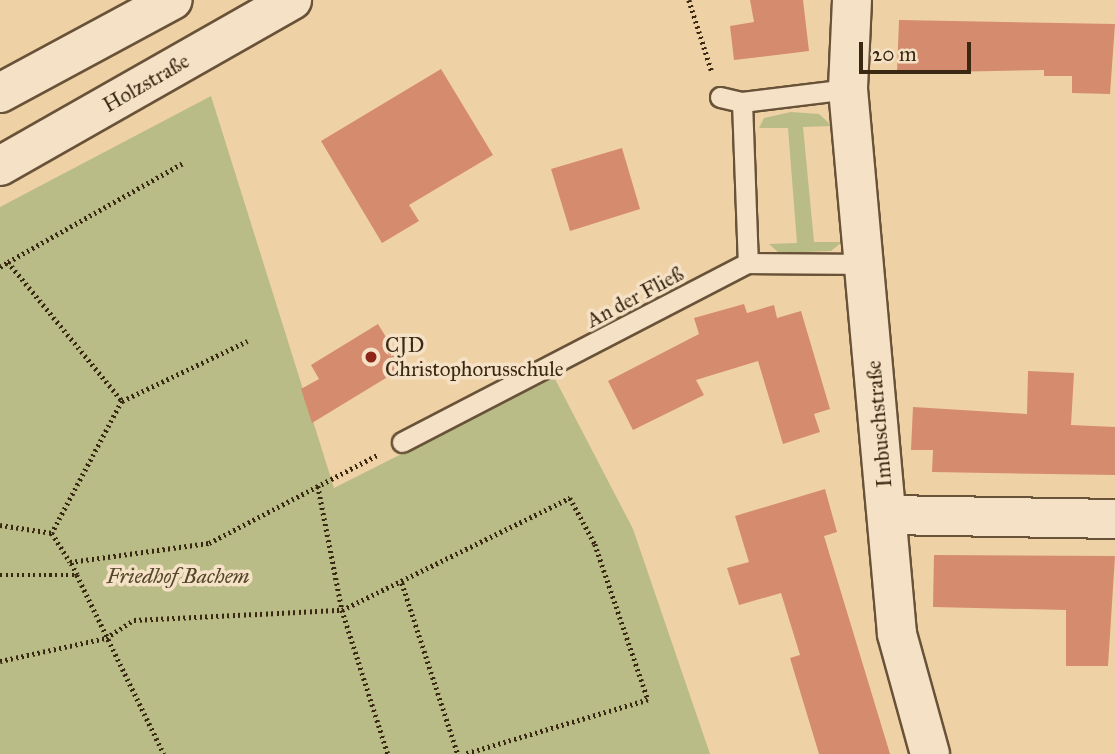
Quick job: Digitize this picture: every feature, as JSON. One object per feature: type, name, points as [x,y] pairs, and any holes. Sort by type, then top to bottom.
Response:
[{"type":"street","points":[[0,93],[173,0]]},
{"type":"street","name":"Holzstraße","points":[[0,166],[292,0]]},
{"type":"street","name":"Imbuschstraße","points":[[852,0],[848,89],[897,634],[930,754]]},
{"type":"street","points":[[887,515],[1115,519]]},
{"type":"lane","points":[[720,97],[743,102],[848,89]]},
{"type":"lane","points":[[743,102],[748,263]]},
{"type":"lane","name":"An der Fließ","points":[[402,442],[748,263],[864,264]]},
{"type":"path","points":[[689,0],[720,97]]},
{"type":"path","points":[[0,267],[183,163]]},
{"type":"path","points":[[8,262],[121,401]]},
{"type":"path","points":[[52,533],[121,401],[247,341]]},
{"type":"path","points":[[70,562],[209,543],[402,442]]},
{"type":"path","points":[[318,486],[342,610],[388,754]]},
{"type":"path","points":[[0,660],[106,638],[134,620],[342,610],[570,499],[595,544],[648,700],[467,754]]},
{"type":"path","points":[[0,525],[52,533],[77,575],[164,754]]},
{"type":"path","points":[[0,575],[77,575]]},
{"type":"path","points":[[402,583],[458,754]]},
{"type":"green space","name":"Friedhof Bachem","points":[[211,96],[334,488],[554,377],[633,529],[710,754],[0,754],[0,207]]},
{"type":"green space","points":[[791,112],[819,114],[832,126],[803,127],[814,242],[842,242],[831,251],[779,253],[769,244],[797,243],[788,128],[759,128],[764,118]]},
{"type":"building","points":[[750,0],[803,0],[809,51],[734,60],[730,26],[754,22]]},
{"type":"building","points":[[899,20],[1115,24],[1110,94],[1072,93],[1072,76],[1044,76],[1044,70],[897,73]]},
{"type":"building","points":[[441,69],[493,155],[409,205],[419,221],[382,243],[321,141]]},
{"type":"building","points":[[622,148],[640,209],[570,231],[551,169]]},
{"type":"building","points":[[744,304],[747,313],[774,305],[777,318],[801,311],[830,409],[814,414],[820,432],[783,444],[758,361],[696,380],[704,395],[633,430],[608,381],[699,334],[694,318]]},
{"type":"building","points":[[378,324],[404,367],[312,423],[301,389],[319,379],[311,365]]},
{"type":"building","points":[[1028,371],[1074,373],[1071,425],[1115,427],[1115,475],[932,472],[933,450],[911,450],[913,407],[1027,414]]},
{"type":"building","points":[[825,489],[837,532],[824,536],[890,754],[819,754],[790,658],[800,655],[781,593],[739,605],[727,568],[749,562],[735,516]]},
{"type":"building","points":[[934,555],[1115,556],[1108,666],[1066,666],[1066,610],[933,607]]},
{"type":"place","name":"CJD Christophorusschule","points":[[371,357]]}]
